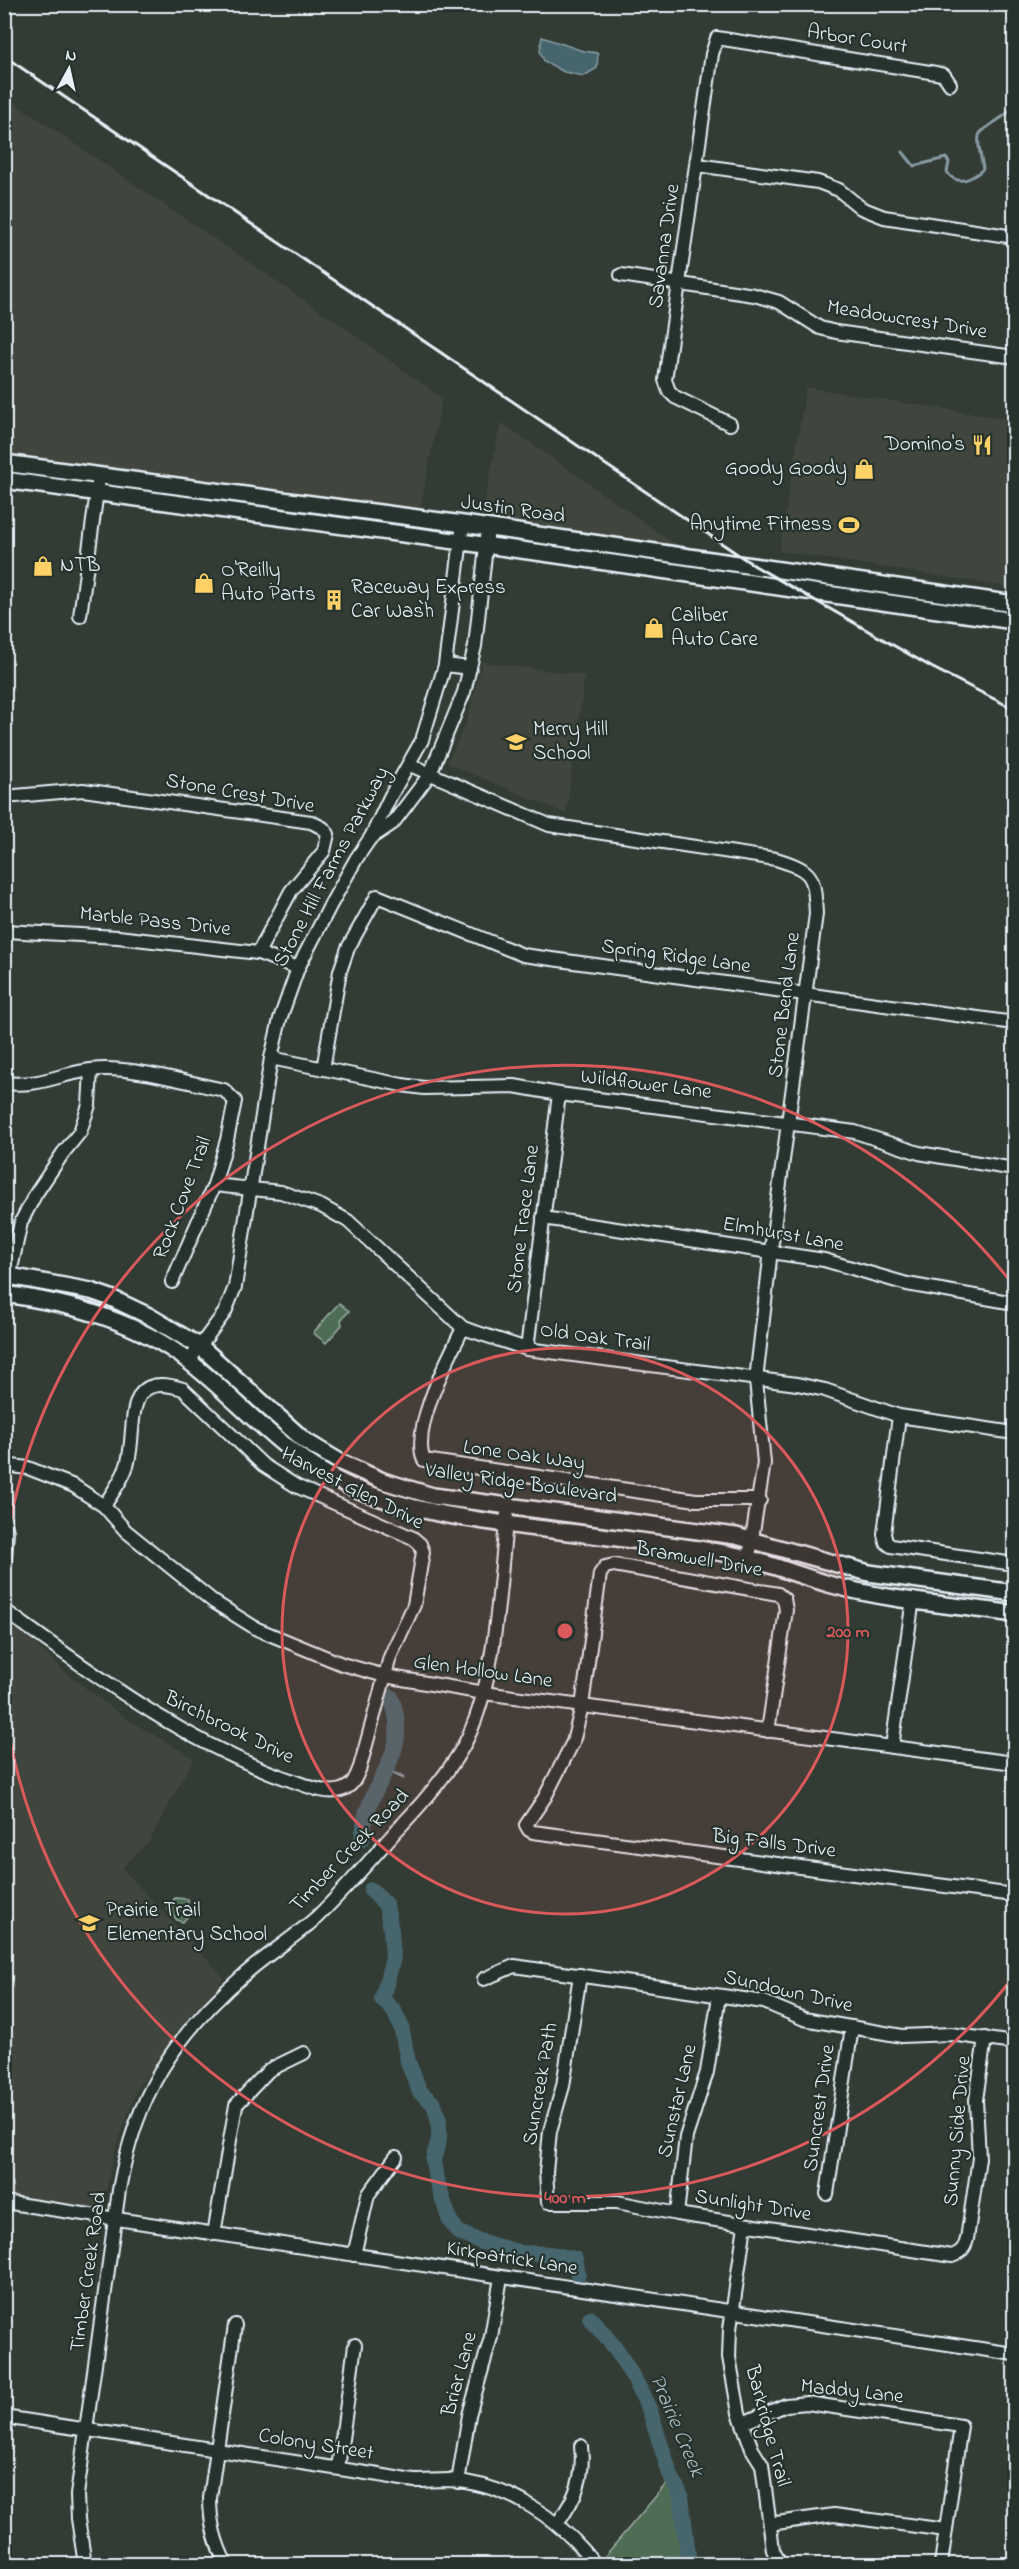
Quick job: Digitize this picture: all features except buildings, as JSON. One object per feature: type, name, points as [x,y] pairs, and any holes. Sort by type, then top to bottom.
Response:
[{"type":"main road","name":"Justin Road","points":[[4,463],[99,476],[486,545],[1014,621]]},
{"type":"main road","name":"Justin Road","points":[[4,480],[97,492],[464,524],[1014,604]]},
{"type":"main road","name":"Valley Ridge Boulevard","points":[[7,1276],[52,1283],[111,1298],[149,1316],[201,1347],[305,1441],[340,1462],[384,1481],[433,1496],[686,1527],[752,1540],[869,1573],[1014,1593]]},
{"type":"main road","name":"Valley Ridge Boulevard","points":[[5,1297],[59,1303],[104,1317],[143,1334],[189,1361],[289,1450],[348,1485],[390,1502],[450,1517],[748,1557],[831,1584],[868,1593],[1014,1614]]},
{"type":"street","name":"Arbor Court","points":[[717,38],[936,72],[944,75],[950,84]]},
{"type":"street","name":"Savanna Drive","points":[[717,38],[712,54],[665,380],[669,391],[675,397],[730,424]]},
{"type":"street","points":[[697,165],[818,182],[838,190],[861,207],[884,217],[1014,237]]},
{"type":"street","name":"Meadowcrest Drive","points":[[621,275],[754,295],[779,302],[820,328],[836,332],[1014,357]]},
{"type":"street","points":[[80,616],[99,476]]},
{"type":"street","name":"Stone Hill Farms Parkway","points":[[189,1361],[225,1312],[235,1287],[271,1058],[280,1019],[298,968],[330,904],[371,837],[422,740],[445,665],[464,524]]},
{"type":"street","points":[[371,837],[393,823],[430,774],[464,692],[475,646],[488,528]]},
{"type":"street","points":[[445,665],[470,668]]},
{"type":"street","name":"Stone Bend Lane","points":[[410,765],[549,825],[776,859],[800,866],[808,873],[813,884],[816,914],[756,1380],[764,1449],[760,1500],[748,1557]]},
{"type":"street","name":"Stone Crest Drive","points":[[4,797],[83,790],[311,822],[323,828],[328,834],[324,851],[291,891],[258,953]]},
{"type":"street","name":"Spring Ridge Lane","points":[[323,1069],[340,971],[348,948],[377,896],[523,955],[1014,1023]]},
{"type":"street","name":"Marble Pass Drive","points":[[4,931],[118,937],[258,953],[298,968]]},
{"type":"street","name":"Wildflower Lane","points":[[271,1058],[424,1088],[514,1086],[559,1094],[789,1122],[855,1132],[919,1153],[1014,1169]]},
{"type":"street","points":[[4,1083],[35,1084],[91,1070],[89,1105],[80,1132],[35,1195],[21,1222],[7,1276],[5,1297]]},
{"type":"street","name":"Rock Cove Trail","points":[[91,1070],[116,1070],[145,1074],[224,1090],[235,1101],[214,1185],[172,1282]]},
{"type":"street","name":"Stone Trace Lane","points":[[527,1349],[559,1094]]},
{"type":"street","name":"Old Oak Trail","points":[[214,1185],[281,1192],[348,1221],[464,1328],[527,1349],[797,1384],[825,1390],[899,1416],[1014,1432]]},
{"type":"street","name":"Elmhurst Lane","points":[[543,1218],[824,1260],[907,1284],[1014,1303]]},
{"type":"street","name":"Lone Oak Way","points":[[464,1328],[432,1394],[421,1444],[424,1461],[696,1500],[760,1500]]},
{"type":"street","name":"Harvest Glen Drive","points":[[104,1506],[128,1462],[132,1414],[140,1393],[155,1383],[169,1384],[183,1389],[263,1465],[296,1486],[413,1538],[420,1544],[423,1557],[414,1605],[390,1657],[385,1676]]},
{"type":"street","points":[[899,1416],[884,1534],[886,1542],[891,1545],[1014,1564]]},
{"type":"street","name":"Glen Hollow Lane","points":[[4,1465],[28,1468],[74,1486],[104,1506],[126,1531],[214,1602],[257,1629],[342,1664],[385,1676],[484,1693],[1014,1763]]},
{"type":"street","name":"Timber Creek Road","points":[[85,2565],[77,2495],[124,2161],[136,2121],[154,2079],[176,2045],[208,2008],[246,1973],[318,1915],[425,1801],[468,1738],[484,1693],[508,1506]]},
{"type":"street","points":[[4,1518],[7,1532],[4,1570]]},
{"type":"street","name":"Bramwell Drive","points":[[582,1706],[600,1574],[605,1567],[614,1565],[778,1594],[784,1599],[786,1610],[768,1731]]},
{"type":"street","points":[[892,1747],[913,1599]]},
{"type":"street","name":"Birchbrook Drive","points":[[4,1610],[129,1700],[192,1736],[266,1772],[314,1789],[341,1791],[354,1782],[385,1676]]},
{"type":"street","name":"Big Falls Drive","points":[[582,1706],[573,1743],[545,1797],[527,1821],[529,1830],[1014,1895]]},
{"type":"street","name":"Sundown Drive","points":[[484,1979],[514,1966],[764,2002],[804,2019],[902,2036],[951,2034],[1014,2043]]},
{"type":"street","name":"Suncreek Path","points":[[548,2202],[546,2172],[550,2131],[563,2086],[580,1975]]},
{"type":"street","name":"Sunstar Lane","points":[[677,2214],[686,2137],[707,2072],[719,1996]]},
{"type":"street","name":"Suncrest Drive","points":[[827,2194],[852,2027]]},
{"type":"street","name":"Sunny Side Drive","points":[[952,2256],[963,2250],[967,2239],[979,2158],[976,2100],[985,2038]]},
{"type":"street","points":[[214,2234],[236,2105],[269,2070],[304,2053]]},
{"type":"street","points":[[354,2255],[368,2195],[396,2157]]},
{"type":"street","name":"Kirkpatrick Lane","points":[[4,2202],[1014,2354]]},
{"type":"street","name":"Sunlight Drive","points":[[548,2202],[616,2202],[677,2214],[952,2256]]},
{"type":"street","name":"Barkridge Trail","points":[[745,2224],[729,2357],[732,2382],[743,2423],[752,2449],[762,2465],[773,2550],[780,2565]]},
{"type":"street","name":"Briar Lane","points":[[458,2482],[469,2415],[491,2337],[501,2277]]},
{"type":"street","points":[[226,2565],[216,2544],[210,2518],[217,2449],[235,2325]]},
{"type":"street","points":[[338,2468],[355,2345]]},
{"type":"street","name":"Maddy Lane","points":[[743,2423],[786,2405],[807,2403],[961,2426],[946,2530]]},
{"type":"street","name":"Colony Street","points":[[4,2417],[417,2481],[458,2482],[509,2495],[540,2511],[582,2547],[596,2565]]},
{"type":"street","points":[[557,2524],[573,2502],[580,2484],[583,2462],[582,2446]]},
{"type":"street","points":[[769,2524],[834,2515],[946,2530],[941,2565]]},
{"type":"shaded area","points":[[5,96],[338,323],[442,398],[420,511],[5,455]]},
{"type":"shaded area","points":[[806,387],[1014,420],[1014,588],[779,551]]},
{"type":"shaded area","points":[[501,422],[681,548],[481,517]]},
{"type":"shaded area","name":"Merry Hill School","points":[[482,662],[585,675],[566,814],[447,763],[467,720]]},
{"type":"shaded area","name":"Prairie Trail Elementary School","points":[[8,1617],[65,1672],[125,1718],[194,1758],[149,1842],[122,1868],[225,1978],[172,2040],[136,2091],[113,2158],[101,2215],[5,2201],[4,1623]]},
{"type":"green space","points":[[339,1303],[349,1311],[341,1320],[342,1325],[326,1343],[313,1333]]},
{"type":"green space","points":[[175,1898],[188,1899],[188,1916],[183,1922],[177,1920],[167,1908]]},
{"type":"green space","points":[[673,2476],[688,2519],[691,2551],[696,2564],[611,2564],[605,2556]]},
{"type":"water","points":[[542,37],[583,51],[598,53],[597,68],[584,76],[564,72],[544,61],[540,51]]},
{"type":"waterway","points":[[903,152],[914,166],[946,158],[949,162],[947,172],[951,177],[965,180],[983,169],[979,136],[1014,106]]},
{"type":"waterway","name":"Prairie Creek","points":[[362,1839],[367,1811],[396,1744],[396,1715],[391,1697]]},
{"type":"waterway","points":[[387,1770],[403,1778]]},
{"type":"waterway","name":"Prairie Creek","points":[[371,1890],[386,1905],[391,1930],[393,1958],[382,1999],[394,2011],[401,2026],[408,2062],[420,2092],[434,2104],[439,2121],[439,2139],[433,2160],[436,2179],[450,2221],[459,2233],[482,2242],[521,2253],[551,2254],[575,2259],[578,2274]]},
{"type":"waterway","name":"Prairie Creek","points":[[590,2318],[617,2350],[650,2411],[670,2474],[681,2496],[689,2564]]},
{"type":"railway","points":[[4,56],[755,566],[933,668],[1014,709]]},
{"type":"place","name":"Domino's","points":[[982,445]]},
{"type":"place","name":"Goody Goody","points":[[864,469]]},
{"type":"place","name":"Anytime Fitness","points":[[849,525]]},
{"type":"place","name":"NTB","points":[[43,566]]},
{"type":"place","name":"O'Reilly Auto Parts","points":[[204,583]]},
{"type":"place","name":"Raceway Express Car Wash","points":[[334,600]]},
{"type":"place","name":"Caliber Auto Care","points":[[654,628]]},
{"type":"place","name":"Merry Hill School","points":[[516,742]]},
{"type":"place","name":"Prairie Trail Elementary School","points":[[89,1923]]}]
